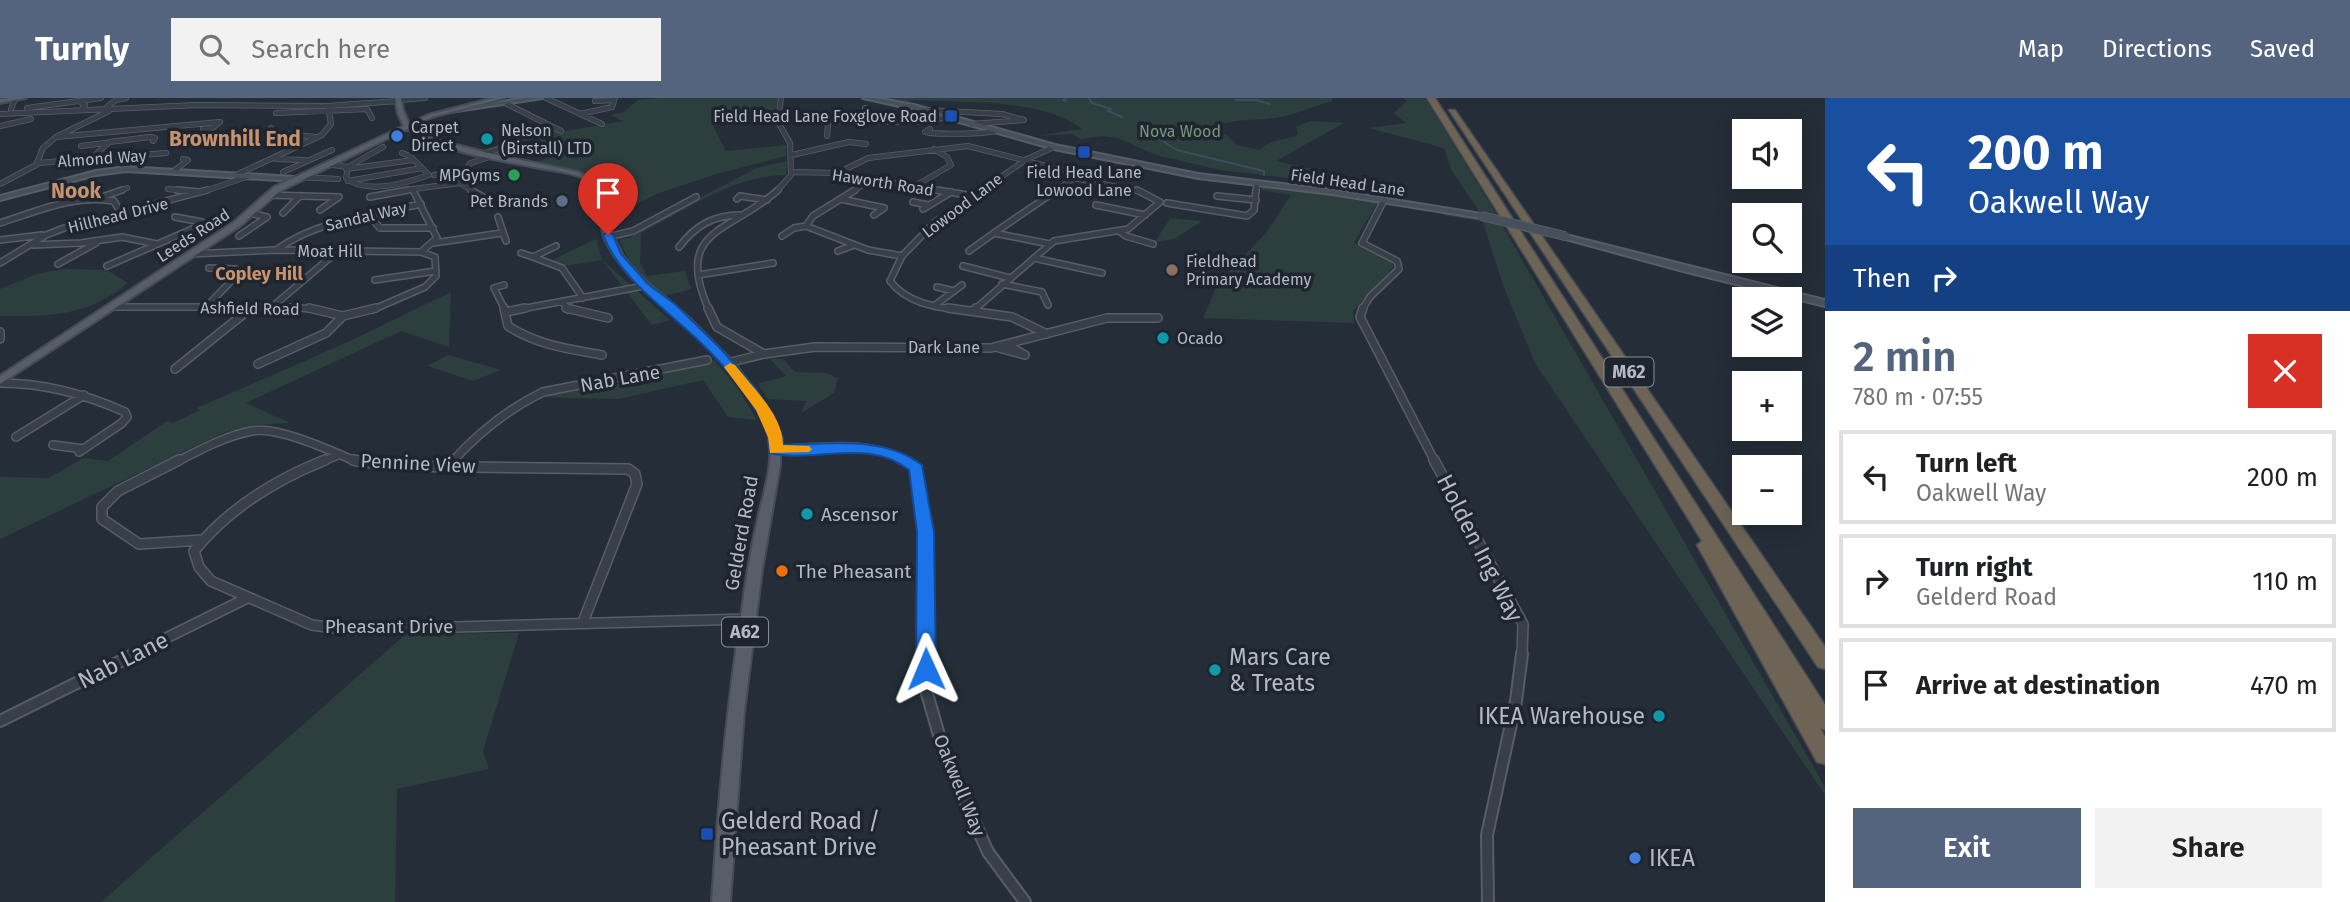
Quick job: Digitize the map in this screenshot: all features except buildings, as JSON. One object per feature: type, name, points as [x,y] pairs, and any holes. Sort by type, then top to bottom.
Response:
[{"type":"highway","name":"M62","points":[[1432,98],[1825,722]]},
{"type":"highway","name":"M62","points":[[1450,108],[1825,662]]},
{"type":"highway","name":"M62","points":[[1682,493],[1713,562],[1825,756]]},
{"type":"main road","points":[[0,101],[23,98]]},
{"type":"main road","name":"Leeds Road","points":[[0,382],[189,254],[237,225],[268,195],[296,178],[450,110],[477,100],[501,98]]},
{"type":"main road","points":[[450,110],[540,98]]},
{"type":"main road","name":"Field Head Lane","points":[[866,98],[927,110],[1054,147],[1198,177],[1384,200],[1480,216],[1825,303]]},
{"type":"main road","points":[[398,100],[407,127]]},
{"type":"main road","name":"Gelderd Road","points":[[407,127],[414,132],[482,154],[576,173],[600,187],[604,198],[604,221],[616,255],[644,286],[672,308],[727,363],[763,410],[775,437],[746,619],[726,808],[721,902]]},
{"type":"main road","points":[[0,198],[96,173],[126,169],[296,178]]},
{"type":"street","points":[[27,108],[101,98]]},
{"type":"street","points":[[104,108],[116,100],[126,98]]},
{"type":"street","points":[[197,105],[202,98]]},
{"type":"street","points":[[357,104],[362,98]]},
{"type":"street","points":[[69,107],[328,106],[425,98]]},
{"type":"street","points":[[546,98],[602,124]]},
{"type":"street","points":[[764,354],[717,327],[696,266],[704,245],[740,215],[767,200],[792,172],[790,143],[779,131],[775,118],[781,98]]},
{"type":"street","points":[[11,109],[15,99]]},
{"type":"street","points":[[580,114],[612,107],[615,99],[595,101]]},
{"type":"street","points":[[79,101],[83,107]]},
{"type":"street","points":[[507,104],[561,131]]},
{"type":"street","points":[[286,105],[276,111],[328,113],[367,109],[372,118]]},
{"type":"street","points":[[236,175],[319,137],[331,124],[328,106]]},
{"type":"street","points":[[0,124],[83,107]]},
{"type":"street","points":[[0,184],[38,163],[43,148],[56,136],[90,118],[118,108]]},
{"type":"street","points":[[860,122],[866,112],[865,108]]},
{"type":"street","points":[[927,110],[1002,114],[1024,120],[972,124]]},
{"type":"street","points":[[0,114],[59,112]]},
{"type":"street","points":[[816,113],[829,112]]},
{"type":"street","points":[[822,113],[827,134],[835,133]]},
{"type":"street","points":[[909,114],[914,122]]},
{"type":"street","points":[[874,127],[948,117]]},
{"type":"street","points":[[826,121],[860,122],[882,127]]},
{"type":"street","points":[[56,136],[220,122],[212,128],[203,129]]},
{"type":"street","points":[[271,128],[272,133],[283,136],[319,137]]},
{"type":"street","points":[[919,131],[940,136],[958,132],[980,135],[995,131]]},
{"type":"street","points":[[81,146],[150,137],[155,138],[153,141]]},
{"type":"street","points":[[792,155],[863,142]]},
{"type":"street","points":[[91,159],[105,143]]},
{"type":"street","points":[[838,173],[868,158],[968,146],[1062,168],[1074,178],[1156,196],[1160,202],[1128,229],[1066,237],[1050,244],[973,311]]},
{"type":"street","points":[[347,168],[383,147]]},
{"type":"street","points":[[482,154],[506,147]]},
{"type":"street","name":"Lowood Lane","points":[[1047,334],[1014,317],[934,306],[905,297],[891,286],[891,274],[902,256],[936,221],[966,205],[973,196],[998,177],[1027,159],[1054,147]]},
{"type":"street","points":[[915,186],[951,165],[947,157],[934,149]]},
{"type":"street","points":[[283,172],[332,150]]},
{"type":"street","name":"Almond Way","points":[[38,163],[166,153]]},
{"type":"street","points":[[348,181],[364,188],[429,175],[412,158],[402,153]]},
{"type":"street","points":[[435,176],[465,170],[471,163],[492,156]]},
{"type":"street","points":[[326,164],[347,168],[412,158]]},
{"type":"street","points":[[175,170],[188,160],[183,159]]},
{"type":"street","points":[[273,159],[310,160]]},
{"type":"street","points":[[347,168],[348,181]]},
{"type":"street","points":[[348,181],[422,168]]},
{"type":"street","name":"Haworth Road","points":[[792,172],[838,173],[973,196]]},
{"type":"street","name":"Hillhead Drive","points":[[0,263],[46,235],[120,212],[202,193],[249,176]]},
{"type":"street","points":[[998,177],[1011,179]]},
{"type":"street","points":[[296,178],[338,179]]},
{"type":"street","points":[[969,251],[1074,178]]},
{"type":"street","points":[[806,226],[813,216],[872,179]]},
{"type":"street","points":[[370,197],[460,184],[468,186],[488,200]]},
{"type":"street","points":[[1167,203],[1247,216],[1254,210],[1257,184]]},
{"type":"street","points":[[99,199],[121,188],[127,188]]},
{"type":"street","name":"Hillhead Drive","points":[[168,189],[202,193]]},
{"type":"street","points":[[413,189],[437,238],[434,243]]},
{"type":"street","points":[[913,202],[925,207],[951,192]]},
{"type":"street","points":[[268,195],[339,197],[320,210]]},
{"type":"street","points":[[283,213],[300,196]]},
{"type":"street","points":[[737,199],[740,196],[767,200]]},
{"type":"street","points":[[1217,196],[1256,200]]},
{"type":"street","points":[[608,237],[633,231],[696,197]]},
{"type":"street","points":[[0,223],[68,203],[99,199],[114,201],[120,212]]},
{"type":"street","points":[[841,199],[884,208],[874,215]]},
{"type":"street","points":[[481,201],[495,200]]},
{"type":"street","name":"Holden Ing Way","points":[[1384,200],[1362,243],[1397,261],[1399,269],[1371,298],[1360,317],[1522,624],[1523,647],[1508,743],[1487,830],[1488,902]]},
{"type":"street","name":"Sandal Way","points":[[276,250],[304,232],[368,214],[421,204]]},
{"type":"street","points":[[1096,205],[1146,215]]},
{"type":"street","points":[[239,236],[267,216],[250,213]]},
{"type":"street","points":[[368,214],[380,228],[433,228]]},
{"type":"street","points":[[679,247],[694,229],[712,217],[740,215]]},
{"type":"street","points":[[107,267],[197,227],[202,222],[175,217]]},
{"type":"street","points":[[498,217],[506,242]]},
{"type":"street","points":[[782,236],[794,228],[806,226],[854,245],[902,256]]},
{"type":"street","points":[[1119,231],[1126,236],[1153,244]]},
{"type":"street","points":[[421,251],[434,243],[502,233]]},
{"type":"street","points":[[994,233],[1050,244]]},
{"type":"street","points":[[0,240],[46,235]]},
{"type":"street","points":[[30,245],[128,238],[157,244]]},
{"type":"street","points":[[58,264],[102,240]]},
{"type":"street","points":[[838,251],[854,245]]},
{"type":"street","points":[[533,257],[556,246]]},
{"type":"street","name":"Moat Hill","points":[[189,254],[276,250],[421,251]]},
{"type":"street","points":[[272,307],[338,251]]},
{"type":"street","points":[[375,280],[436,271],[435,257],[421,251]]},
{"type":"street","points":[[521,253],[562,268],[583,298]]},
{"type":"street","points":[[1034,258],[1102,273]]},
{"type":"street","points":[[698,275],[773,263]]},
{"type":"street","points":[[963,266],[1010,278]]},
{"type":"street","points":[[206,307],[238,274],[236,269],[209,268]]},
{"type":"street","name":"Ashfield Road","points":[[110,307],[272,307],[317,309],[343,316],[385,306],[433,281],[436,271]]},
{"type":"street","points":[[1002,284],[1042,292],[1048,305]]},
{"type":"street","points":[[504,285],[494,288],[506,312],[508,326],[520,336],[602,355]]},
{"type":"street","points":[[934,306],[962,285]]},
{"type":"street","points":[[506,312],[644,286]]},
{"type":"street","points":[[937,287],[954,291]]},
{"type":"street","points":[[563,302],[567,310],[573,313],[608,318]]},
{"type":"street","points":[[174,369],[253,307]]},
{"type":"street","points":[[258,364],[326,333],[343,316]]},
{"type":"street","name":"Dark Lane","points":[[727,363],[764,354],[815,347],[995,347],[1107,318],[1139,317],[1158,321]]},
{"type":"street","points":[[0,332],[0,339]]},
{"type":"street","points":[[995,347],[1025,355],[1008,345]]},
{"type":"street","name":"Nab Lane","points":[[448,466],[474,438],[520,404],[543,392],[707,360]]},
{"type":"street","points":[[0,382],[16,382],[84,395],[125,412],[127,418],[81,451],[53,445]]},
{"type":"street","points":[[16,437],[84,395]]},
{"type":"street","name":"Pennine View","points":[[202,540],[139,544],[102,519],[103,507],[118,491],[148,475],[219,442],[255,430],[304,439],[338,456],[360,463],[610,467],[633,471],[637,485],[583,622]]},
{"type":"street","name":"Oakwell Way","points":[[775,450],[865,448],[904,459],[916,468],[925,532],[926,690],[945,756],[988,852],[1025,902]]},
{"type":"street","points":[[202,540],[229,514],[305,467],[338,456]]},
{"type":"street","name":"Pheasant Drive","points":[[202,540],[194,551],[199,567],[211,581],[312,625],[349,630],[746,619]]},
{"type":"street","name":"Nab Lane","points":[[0,721],[247,598]]},
{"type":"green space","points":[[778,98],[774,115],[753,116],[754,122],[713,126],[726,151],[786,145],[786,156],[720,173],[659,193],[609,217],[612,195],[603,182],[623,176],[609,170],[589,175],[537,162],[563,153],[535,139],[523,141],[498,129],[524,124],[538,133],[552,130],[560,132],[623,121],[610,115],[624,112],[638,100]]},
{"type":"green space","name":"Nova Wood","points":[[877,98],[1332,98],[1332,101],[1288,115],[1234,121],[1210,129],[1228,136],[1237,145],[1260,150],[1264,146],[1298,134],[1296,127],[1311,121],[1344,123],[1276,161],[1358,179],[1346,193],[1328,190],[1327,183],[1220,170],[1156,155],[1118,138],[1103,136],[1081,139],[1072,134],[1035,136],[1082,129],[1066,119],[1025,107],[978,102],[904,102]]},
{"type":"green space","points":[[1404,98],[1425,98],[1498,217],[1481,214],[1452,171],[1444,148],[1369,128],[1406,123],[1394,113],[1407,101]]},
{"type":"green space","points":[[787,161],[786,175],[729,187],[641,233],[640,263],[647,276],[685,271],[691,289],[665,296],[632,264],[619,239],[630,238],[649,224],[757,168]]},
{"type":"green space","points":[[1262,186],[1379,200],[1354,242],[1392,262],[1393,268],[1353,311],[1354,323],[1203,318],[1218,283],[1266,233],[1291,195],[1261,190]]},
{"type":"green space","points":[[1444,212],[1501,223],[1825,787],[1825,795],[1535,363],[1503,285],[1483,222],[1443,215]]},
{"type":"green space","points":[[1170,218],[1202,221],[1174,239],[1155,242]]},
{"type":"green space","points":[[596,239],[602,260],[564,266],[550,261]]},
{"type":"green space","points":[[602,260],[670,320],[652,325]]},
{"type":"green space","points":[[64,269],[107,270],[128,283],[98,302],[68,312],[36,316],[0,316],[0,289],[37,274]]},
{"type":"green space","points":[[451,292],[449,347],[401,331],[246,403],[290,423],[254,425],[223,433],[0,539],[0,477],[48,478],[84,458],[108,461],[167,421],[173,423],[200,410],[197,408],[348,342]]},
{"type":"green space","points":[[448,355],[501,370],[473,381],[427,366]]},
{"type":"green space","points":[[770,359],[783,359],[795,372],[825,373],[838,378],[834,393],[801,413],[807,401],[768,399],[758,384],[786,376]]},
{"type":"green space","points":[[714,360],[737,387],[757,420],[728,417],[703,380],[618,399],[528,397],[634,379]]},
{"type":"green space","points":[[519,633],[483,751],[489,769],[397,789],[395,902],[101,902],[406,634]]},
{"type":"waterway","points":[[1066,98],[1063,100],[1066,101]]},
{"type":"waterway","points":[[1089,98],[1092,103],[1111,109],[1108,111],[1122,117]]},
{"type":"waterway","points":[[1236,100],[1256,100],[1270,104]]},
{"type":"waterway","points":[[1146,131],[1177,150],[1264,171],[1264,175]]},
{"type":"slow traffic","points":[[730,367],[763,410],[775,437],[775,450],[804,449]]},
{"type":"place","name":"Field Head Lane Foxglove Road","points":[[951,116]]},
{"type":"place","name":"Carpet Direct","points":[[397,136]]},
{"type":"place","name":"Nelson (Birstall) LTD","points":[[487,139]]},
{"type":"place","name":"Field Head Lane Lowood Lane","points":[[1084,152]]},
{"type":"place","name":"MPGyms","points":[[514,175]]},
{"type":"place","name":"Pet Brands","points":[[562,201]]},
{"type":"place","name":"Fieldhead Primary Academy","points":[[1172,270]]},
{"type":"place","name":"Ocado","points":[[1163,338]]},
{"type":"place","name":"Ascensor","points":[[807,514]]},
{"type":"place","name":"The Pheasant","points":[[782,571]]},
{"type":"place","name":"Mars Care & Treats","points":[[1215,670]]},
{"type":"place","name":"IKEA Warehouse","points":[[1659,716]]},
{"type":"place","name":"Gelderd Road / Pheasant Drive","points":[[707,834]]},
{"type":"place","name":"IKEA","points":[[1635,858]]},
{"type":"district","name":"Brownhill End","points":[[235,139]]},
{"type":"district","name":"Nook","points":[[76,191]]},
{"type":"district","name":"Copley Hill","points":[[259,274]]},
{"type":"route","points":[[608,235],[616,255],[644,286],[672,308],[717,351],[752,393],[775,437],[775,450],[865,448],[904,459],[916,468],[925,532],[926,669]]}]
